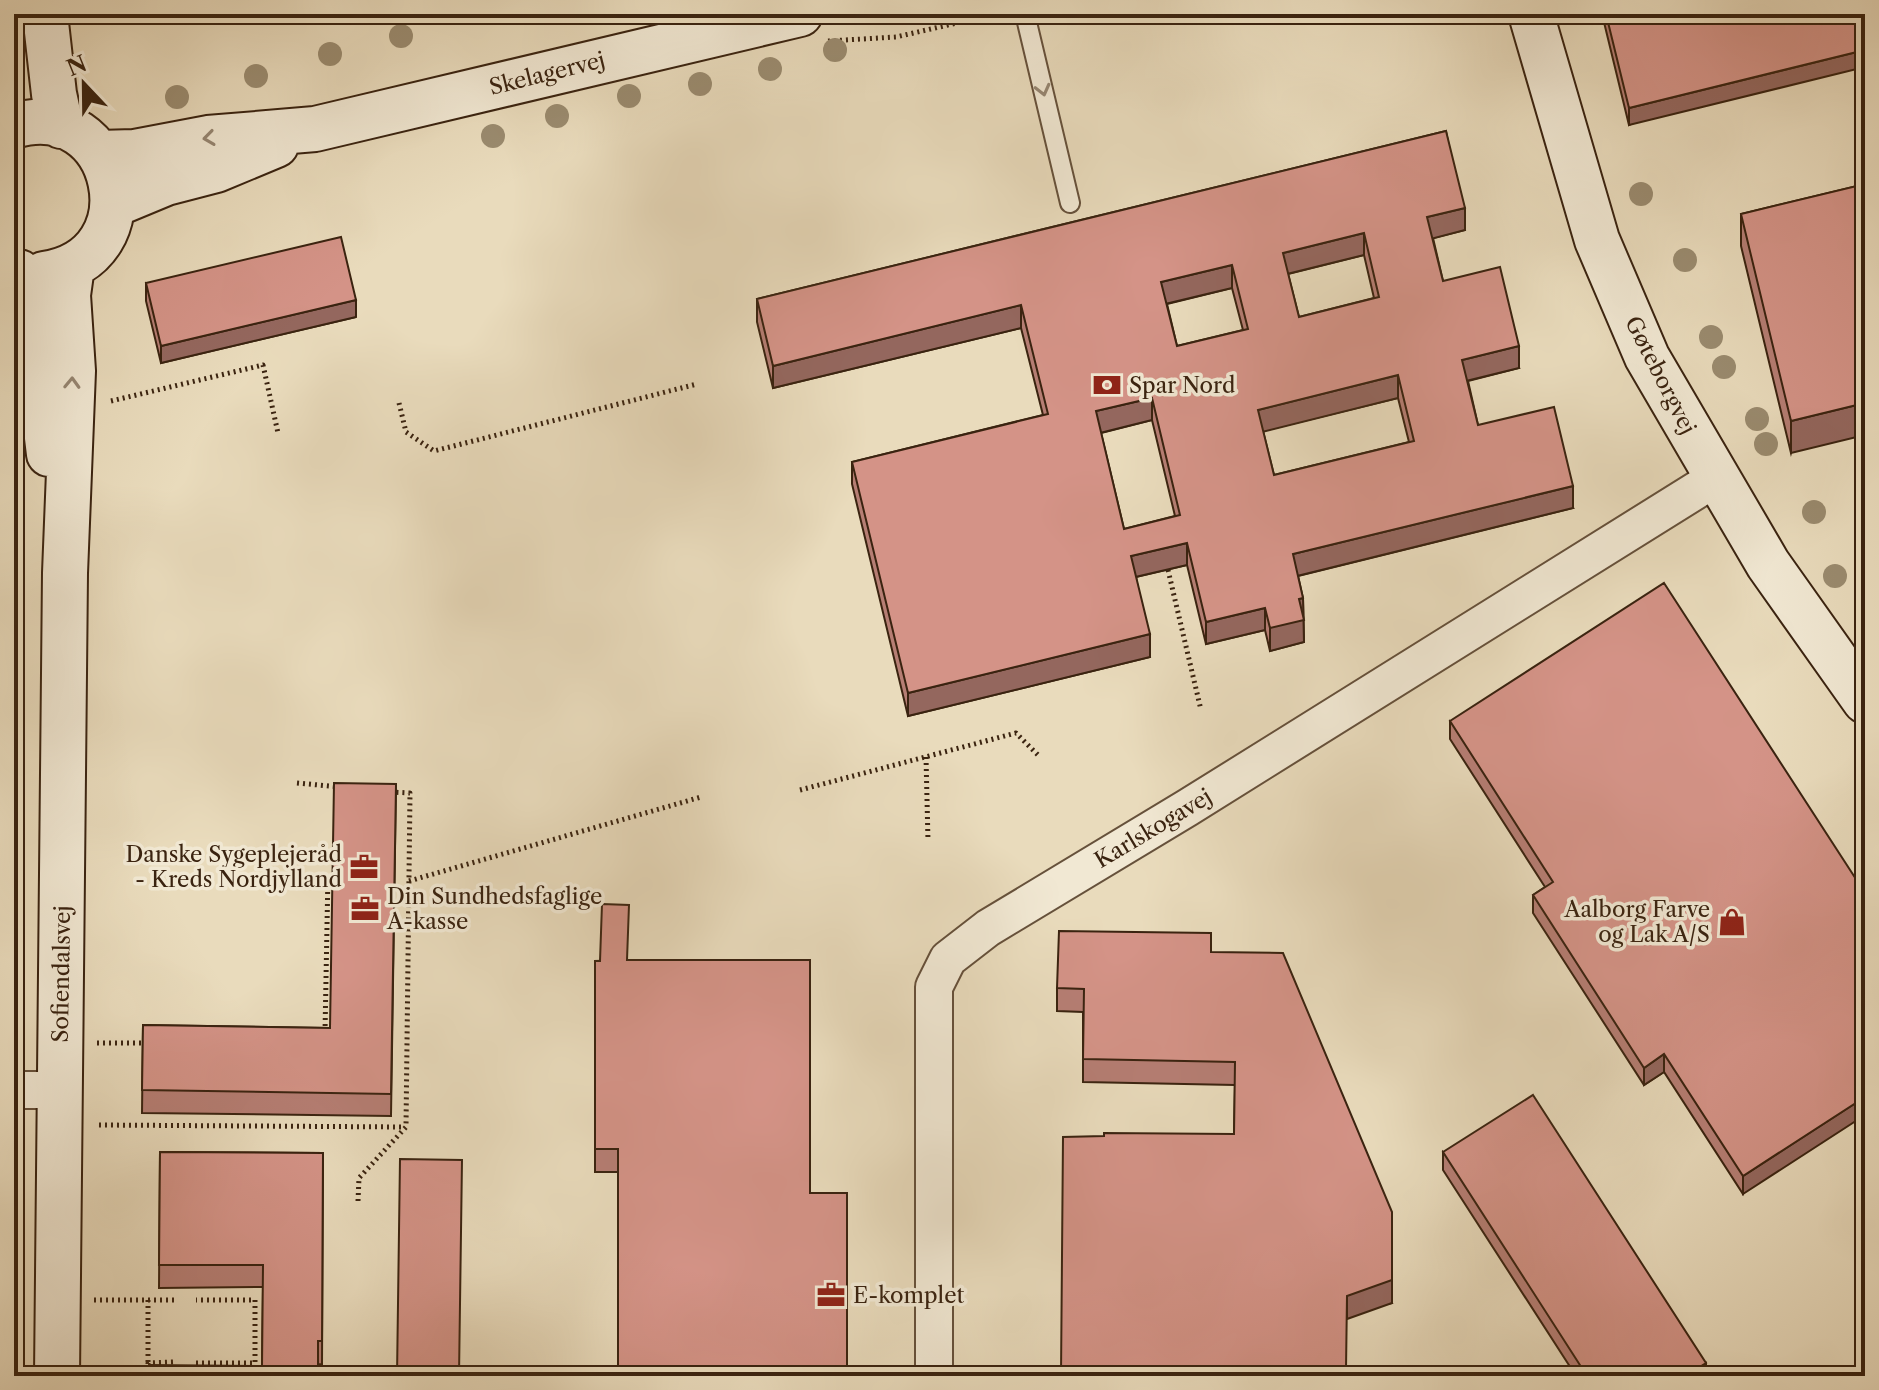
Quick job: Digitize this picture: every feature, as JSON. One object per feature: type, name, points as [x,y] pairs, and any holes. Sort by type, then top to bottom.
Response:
[{"type":"street","points":[[45,14],[61,126]]},
{"type":"street","name":"Gøteborgvej","points":[[1531,14],[1597,240],[1647,357],[1768,564],[1865,701]]},
{"type":"street","name":"Skelagervej","points":[[99,153],[134,152],[208,138],[315,129],[789,15]]},
{"type":"street","points":[[14,126],[35,122],[61,126],[82,136],[99,153],[111,178],[113,205],[101,240],[72,266],[46,273],[17,271]]},
{"type":"street","name":"Skelagervej","points":[[113,205],[154,187],[216,170],[315,129]]},
{"type":"street","name":"Sofiendalsvej","points":[[57,1376],[65,573],[71,407],[68,295],[72,266]]},
{"type":"street","name":"Sofiendalsvej","points":[[17,271],[33,322],[65,573]]},
{"type":"street","name":"Karlskogavej","points":[[934,1376],[934,987],[948,959],[988,928],[1716,478]]},
{"type":"street","points":[[14,1090],[59,1107]]},
{"type":"lane","points":[[1025,14],[1070,203]]},
{"type":"path","points":[[71,407],[91,406],[263,365],[278,433]]},
{"type":"path","points":[[399,403],[406,432],[434,451],[697,384]]},
{"type":"path","points":[[1168,570],[1201,710]]},
{"type":"path","points":[[800,790],[1016,733],[1039,756]]},
{"type":"path","points":[[926,757],[928,841]]},
{"type":"path","points":[[297,783],[355,789]]},
{"type":"path","points":[[358,1201],[359,1178],[406,1127],[410,793],[383,791]]},
{"type":"path","points":[[409,881],[701,797]]},
{"type":"path","points":[[325,1044],[328,873]]},
{"type":"path","points":[[60,1042],[153,1043]]},
{"type":"path","points":[[59,1107],[406,1127]]},
{"type":"path","points":[[57,1300],[174,1300]]},
{"type":"path","points":[[148,1300],[148,1376]]},
{"type":"path","points":[[196,1300],[255,1300],[255,1363],[196,1363]]},
{"type":"path","points":[[148,1363],[173,1362]]},
{"type":"building","points":[[1606,14],[1865,14],[1865,50],[1629,108]]},
{"type":"building","points":[[1446,131],[1465,208],[1427,217],[1443,281],[1500,267],[1519,346],[1462,360],[1478,425],[1554,407],[1573,486],[1293,554],[1303,598],[1299,599],[1304,620],[1270,628],[1265,608],[1206,622],[1187,543],[1131,556],[1150,634],[908,693],[852,462],[1048,414],[1021,305],[773,366],[757,299]],"holes":[[[1364,233],[1379,297],[1299,317],[1283,253]],[[1232,265],[1248,329],[1177,346],[1161,282]],[[1398,375],[1414,441],[1274,475],[1258,410]],[[1152,398],[1180,515],[1124,529],[1096,411]]]},
{"type":"building","points":[[1865,184],[1865,403],[1791,421],[1741,214]]},
{"type":"building","points":[[341,237],[356,300],[161,346],[146,283]]},
{"type":"building","points":[[1664,583],[1865,893],[1865,1097],[1743,1176],[1664,1054],[1644,1068],[1533,895],[1553,882],[1450,721]]},
{"type":"building","points":[[334,783],[396,784],[391,1094],[142,1090],[143,1025],[330,1028]]},
{"type":"building","points":[[602,904],[629,905],[627,960],[810,960],[810,1193],[847,1193],[847,1370],[781,1370],[781,1376],[647,1376],[647,1371],[618,1371],[618,1149],[595,1149],[595,961],[600,961]]},
{"type":"building","points":[[1059,931],[1211,933],[1211,952],[1283,953],[1392,1212],[1392,1280],[1347,1296],[1346,1369],[1398,1370],[1398,1376],[1061,1375],[1063,1137],[1104,1136],[1104,1133],[1234,1134],[1235,1062],[1083,1059],[1084,989],[1057,988]]},
{"type":"building","points":[[1533,1095],[1706,1363],[1685,1376],[1587,1376],[1443,1152]]},
{"type":"building","points":[[160,1152],[323,1153],[322,1341],[318,1341],[318,1376],[149,1376],[150,1365],[262,1366],[263,1265],[159,1265]]},
{"type":"building","points":[[400,1159],[462,1160],[459,1376],[397,1376]]},
{"type":"place","name":"Spar Nord","points":[[1107,385]]},
{"type":"place","name":"Danske Sygeplejeråd - Kreds Nordjylland","points":[[364,867]]},
{"type":"place","name":"Din Sundhedsfaglige A-kasse","points":[[365,909]]},
{"type":"place","name":"Aalborg Farve og Lak A/S","points":[[1732,922]]},
{"type":"place","name":"E-komplet","points":[[831,1295]]}]
